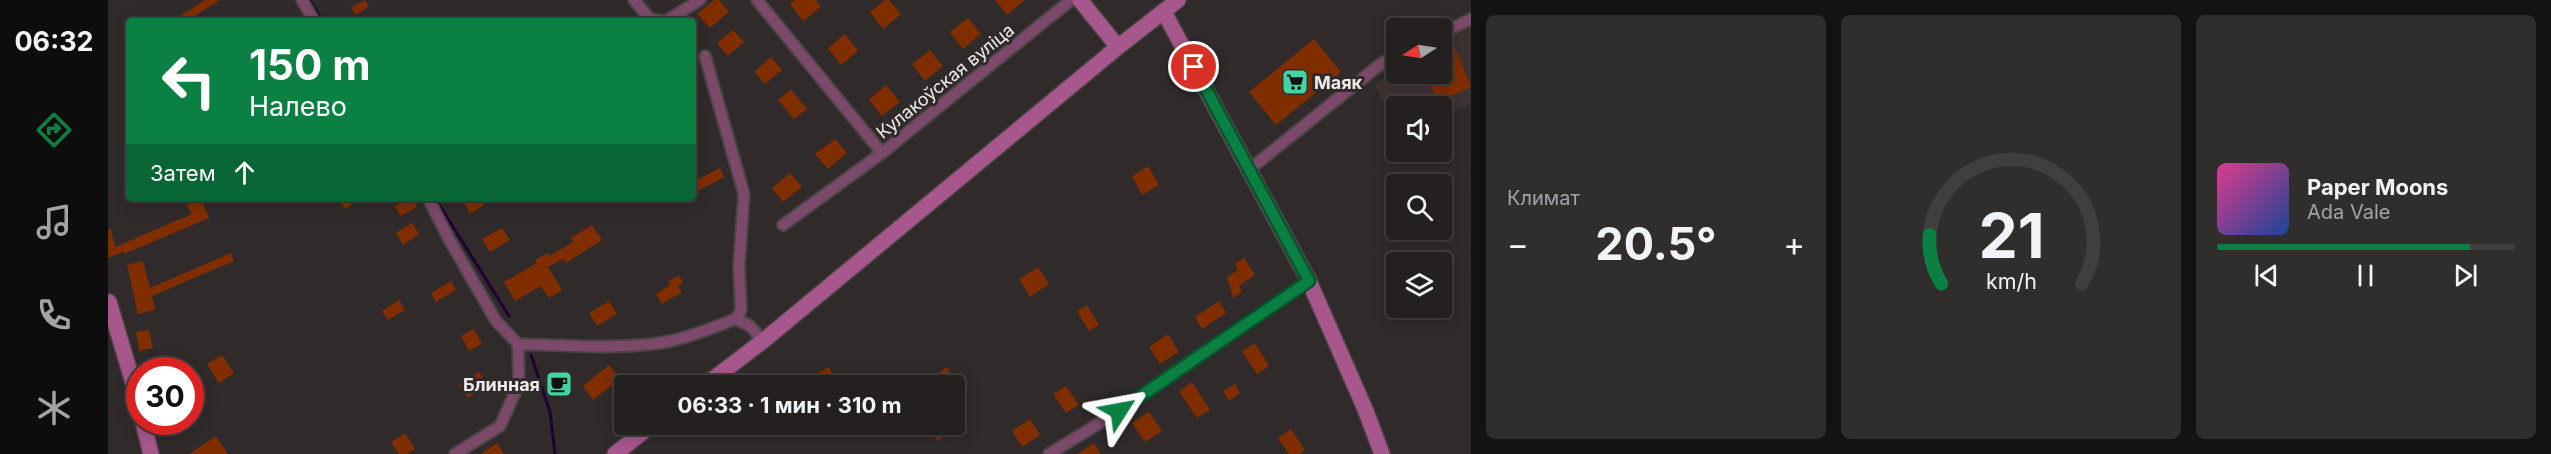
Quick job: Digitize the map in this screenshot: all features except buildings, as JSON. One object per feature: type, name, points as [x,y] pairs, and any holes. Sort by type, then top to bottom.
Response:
[{"type":"street","points":[[302,0],[312,18]]},
{"type":"street","points":[[634,0],[649,18]]},
{"type":"street","points":[[669,18],[700,0]]},
{"type":"street","name":"Кулакоўская вуліца","points":[[757,0],[878,156],[1071,0]]},
{"type":"street","points":[[1080,0],[1118,47]]},
{"type":"street","points":[[718,375],[763,341],[1178,0]]},
{"type":"street","points":[[1164,12],[1309,281],[1365,409],[1382,454]]},
{"type":"street","points":[[1452,28],[1471,19]]},
{"type":"street","points":[[518,344],[610,346],[654,344],[699,333],[736,319],[741,310],[739,266],[744,194],[705,56]]},
{"type":"street","points":[[1250,169],[1386,61]]},
{"type":"street","points":[[783,225],[878,156]]},
{"type":"street","points":[[430,201],[450,241],[496,321],[518,344],[519,384],[500,426],[454,454]]},
{"type":"street","points":[[1049,454],[1103,422],[1309,281]]},
{"type":"street","points":[[108,301],[126,360]]},
{"type":"street","points":[[736,319],[750,326],[763,341]]},
{"type":"street","points":[[147,435],[152,454]]},
{"type":"street","points":[[615,454],[639,435]]},
{"type":"shaded area","points":[[1471,27],[1471,103],[1452,113],[1452,96],[1386,96],[1386,108],[1375,84],[1386,78],[1386,84],[1452,84],[1452,37]]},
{"type":"waterway","points":[[310,0],[320,18]]},
{"type":"waterway","points":[[437,201],[509,316]]},
{"type":"waterway","points":[[531,355],[550,412],[555,454]]},
{"type":"place","name":"Маяк","points":[[1295,82]]},
{"type":"place","name":"Блинная","points":[[559,384]]},
{"type":"route","points":[[1119,411],[1309,281],[1194,67]]}]
